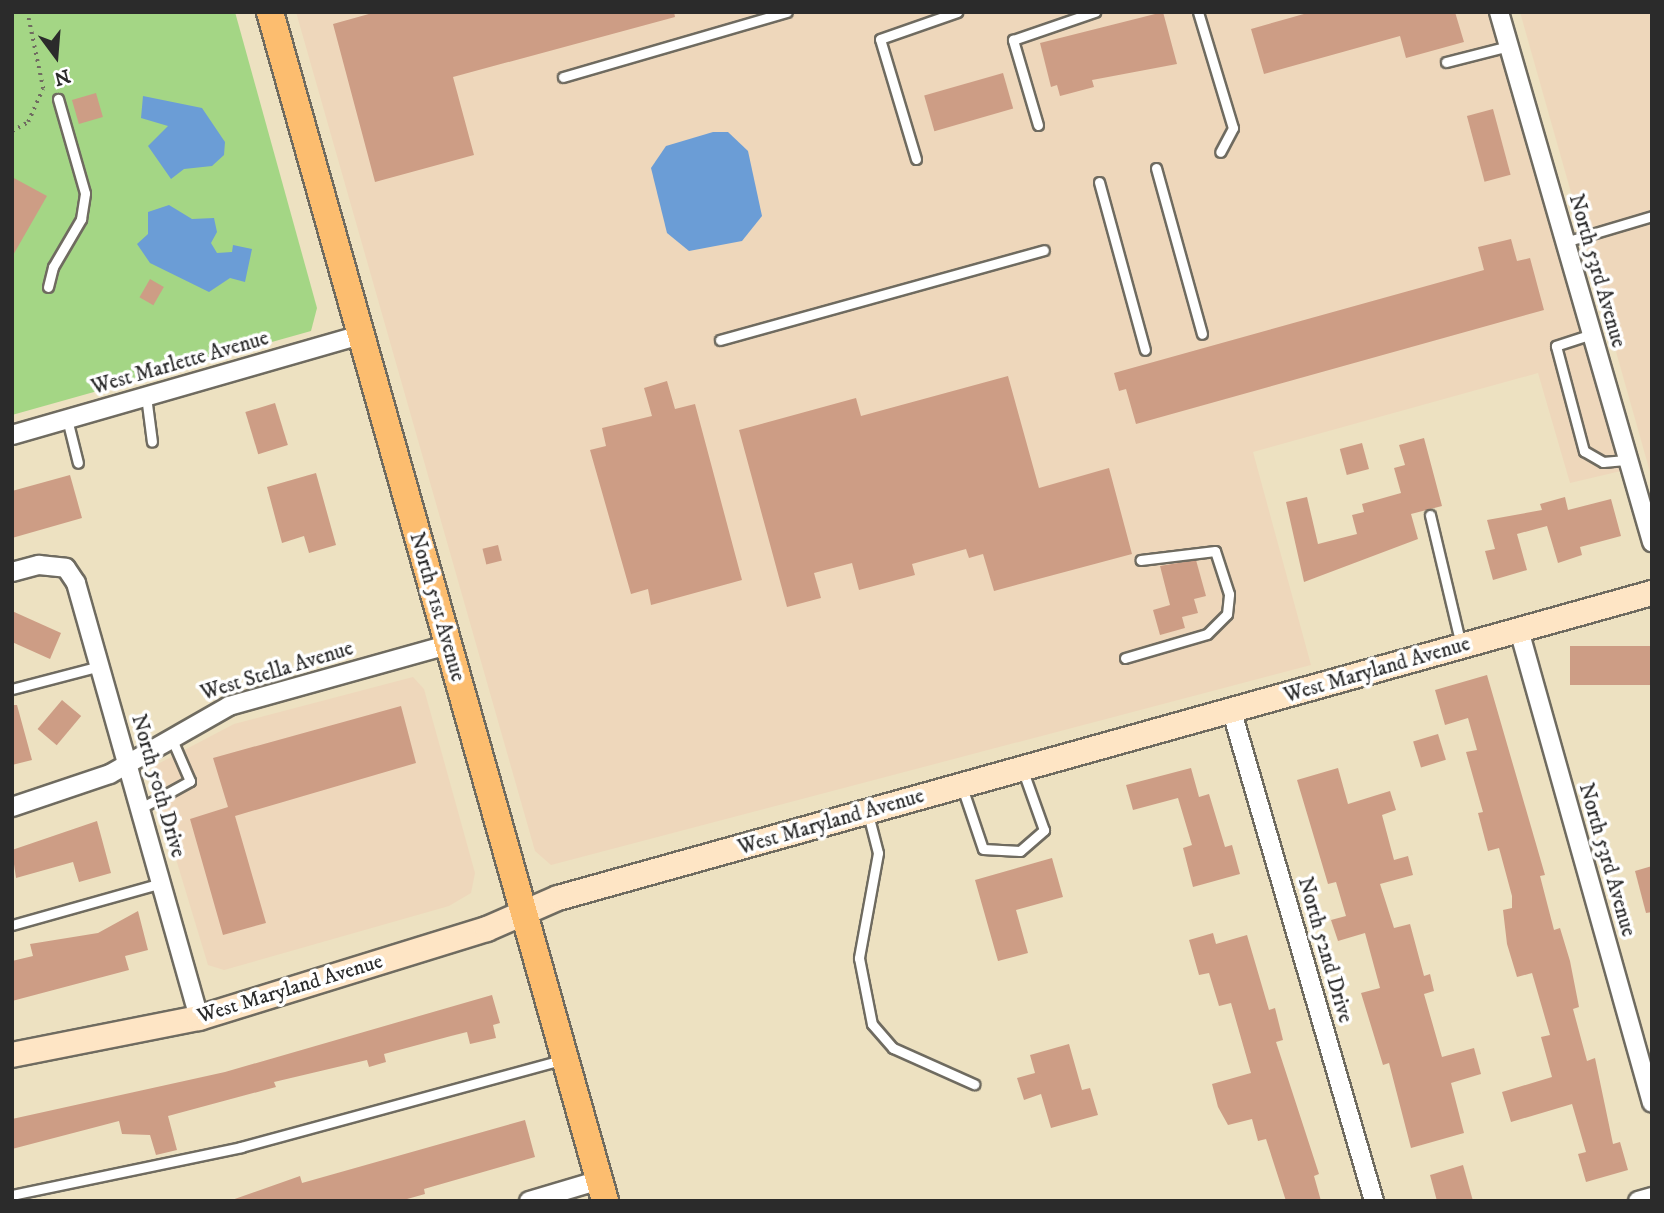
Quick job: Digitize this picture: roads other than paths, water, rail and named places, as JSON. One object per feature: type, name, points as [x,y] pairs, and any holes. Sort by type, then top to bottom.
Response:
[{"type":"main road","name":"North 51st Avenue","points":[[270,12],[602,1190]]},
{"type":"street","name":"North 53rd Avenue","points":[[1499,12],[1652,542]]},
{"type":"street","name":"West Marlette Avenue","points":[[12,435],[360,335]]},
{"type":"street","name":"North 50th Drive","points":[[12,572],[39,565],[66,568],[100,666],[199,1018]]},
{"type":"street","name":"West Maryland Avenue","points":[[12,1055],[199,1018],[524,914],[558,898],[1652,593]]},
{"type":"street","name":"North 53rd Avenue","points":[[1519,630],[1652,1103]]},
{"type":"street","name":"West Stella Avenue","points":[[12,807],[128,763],[229,706],[448,645]]},
{"type":"street","name":"North 52nd Drive","points":[[1232,712],[1374,1201]]},
{"type":"street","points":[[529,1201],[602,1190]]},
{"type":"street","points":[[1638,1201],[1652,1197]]},
{"type":"lane","points":[[741,12],[745,24]]},
{"type":"lane","points":[[563,77],[787,12]]},
{"type":"lane","points":[[916,159],[880,39],[957,12]]},
{"type":"lane","points":[[1038,125],[1013,40],[1095,12]]},
{"type":"lane","points":[[1198,12],[1233,128],[1220,152]]},
{"type":"lane","points":[[1446,62],[1509,46]]},
{"type":"lane","points":[[48,288],[52,267],[81,219],[85,193],[58,99]]},
{"type":"lane","points":[[1156,168],[1202,334]]},
{"type":"lane","points":[[1099,182],[1145,350]]},
{"type":"lane","points":[[1565,242],[1652,216]]},
{"type":"lane","points":[[720,340],[1044,250]]},
{"type":"lane","points":[[1592,334],[1556,346],[1584,451],[1603,462],[1628,460]]},
{"type":"lane","points":[[146,396],[152,442]]},
{"type":"lane","points":[[67,419],[78,463]]},
{"type":"lane","points":[[1430,514],[1462,646]]},
{"type":"lane","points":[[1125,658],[1207,634],[1227,614],[1229,594],[1215,551],[1141,560]]},
{"type":"lane","points":[[12,689],[100,666]]},
{"type":"lane","points":[[141,808],[190,781],[171,737]]},
{"type":"lane","points":[[962,786],[983,849],[1020,851],[1044,830],[1023,769]]},
{"type":"lane","points":[[868,812],[878,853],[859,958],[872,1024],[893,1048],[974,1084]]},
{"type":"lane","points":[[12,925],[161,883]]},
{"type":"lane","points":[[12,1195],[241,1147],[565,1059]]},
{"type":"water","points":[[143,96],[202,108],[225,142],[224,155],[212,166],[184,169],[171,179],[148,146],[168,126],[141,118]]},
{"type":"water","points":[[713,132],[728,132],[748,151],[762,216],[742,241],[689,251],[667,233],[651,168],[666,146]]},
{"type":"water","points":[[169,205],[192,219],[214,218],[217,232],[211,243],[217,253],[232,252],[233,245],[252,249],[245,282],[230,278],[209,292],[150,263],[137,244],[148,234],[148,212]]}]
